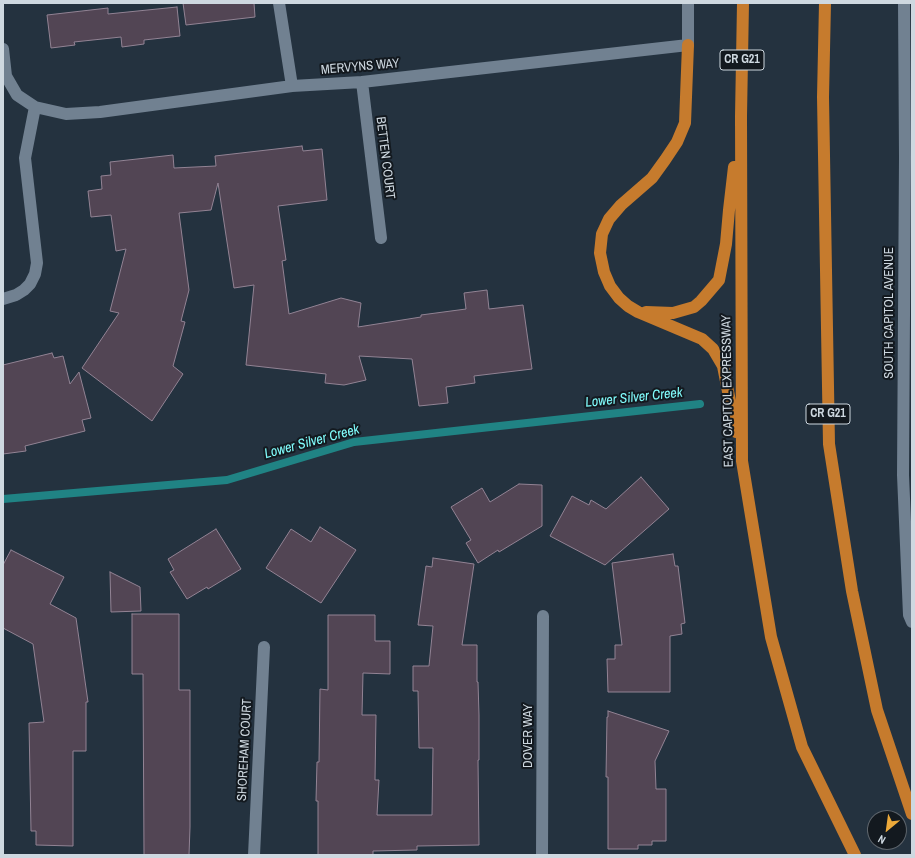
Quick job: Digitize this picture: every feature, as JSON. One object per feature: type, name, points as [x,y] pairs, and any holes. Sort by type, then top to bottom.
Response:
[{"type":"highway","name":"EAST CAPITOL EXPRESSWAY","points":[[743,3],[741,116],[742,461],[770,638],[799,740],[855,855]]},
{"type":"highway","name":"CR G21","points":[[825,3],[823,97],[829,444],[852,591],[877,710],[912,814]]},
{"type":"highway","points":[[688,45],[685,123],[677,142],[652,178],[614,212],[602,234],[600,253],[604,272],[610,286],[619,298],[638,312],[702,339],[713,349],[723,366],[742,461]]},
{"type":"highway","points":[[638,312],[673,313],[694,307],[719,280],[726,244],[741,116]]},
{"type":"street","points":[[279,3],[292,86]]},
{"type":"street","points":[[688,3],[688,45]]},
{"type":"street","name":"SOUTH CAPITOL AVENUE","points":[[904,3],[909,157],[908,406],[903,483],[909,615],[912,622]]},
{"type":"street","name":"MERVYNS WAY","points":[[35,107],[66,114],[100,112],[292,86],[362,82],[688,45]]},
{"type":"street","points":[[3,49],[6,76],[17,95],[35,107],[25,158],[37,263],[35,274],[30,284],[16,296],[3,299]]},
{"type":"street","name":"BETTEN COURT","points":[[362,82],[381,238]]},
{"type":"street","name":"DOVER WAY","points":[[542,855],[543,616]]},
{"type":"street","name":"SHOREHAM COURT","points":[[254,855],[264,647]]},
{"type":"building","points":[[183,3],[254,3],[255,17],[186,25]]},
{"type":"building","points":[[177,7],[180,36],[144,40],[144,44],[122,47],[121,37],[74,42],[75,45],[51,48],[47,15],[108,8],[108,14]]},
{"type":"building","points":[[302,146],[303,151],[322,149],[327,200],[278,206],[286,260],[282,261],[289,314],[341,298],[361,303],[358,327],[421,317],[421,315],[466,309],[464,293],[487,290],[489,309],[523,305],[532,369],[474,376],[475,383],[446,387],[448,403],[419,406],[412,359],[359,356],[366,380],[344,385],[325,383],[326,374],[246,365],[254,285],[234,288],[218,183],[211,210],[179,213],[189,290],[181,321],[185,322],[173,366],[183,374],[152,421],[82,368],[119,313],[110,311],[126,249],[116,251],[111,215],[91,217],[88,191],[102,189],[101,176],[111,175],[110,162],[173,155],[174,168],[216,166],[215,156]]},
{"type":"building","points":[[52,353],[54,358],[63,356],[70,384],[79,372],[91,418],[82,420],[85,431],[25,446],[26,451],[3,454],[3,365]]},
{"type":"building","points":[[641,477],[669,509],[605,565],[550,536],[572,496],[589,505],[591,500],[606,509]]},
{"type":"building","points":[[519,484],[542,485],[542,526],[499,552],[498,550],[478,563],[466,543],[471,540],[451,507],[482,488],[490,502]]},
{"type":"building","points":[[320,527],[356,550],[321,603],[266,568],[291,529],[311,542]]},
{"type":"building","points":[[216,529],[241,569],[208,589],[207,587],[187,599],[170,572],[174,570],[168,559]]},
{"type":"building","points":[[11,550],[64,577],[50,604],[76,618],[88,702],[86,702],[86,751],[73,751],[73,846],[36,845],[36,831],[31,831],[29,723],[44,722],[33,644],[3,628],[3,565]]},
{"type":"building","points":[[673,554],[675,566],[678,566],[685,623],[681,624],[682,634],[670,636],[670,692],[608,692],[607,659],[615,659],[615,645],[622,645],[612,563]]},
{"type":"building","points":[[433,558],[474,564],[462,645],[477,645],[479,715],[479,845],[417,846],[417,850],[373,851],[373,855],[318,855],[318,801],[316,801],[317,762],[319,762],[320,689],[328,690],[328,615],[375,615],[375,641],[390,641],[390,674],[363,673],[362,715],[376,715],[375,780],[379,780],[377,815],[432,815],[433,748],[419,748],[418,691],[413,691],[413,666],[429,666],[433,626],[418,625],[426,566],[432,567]]},
{"type":"building","points":[[110,572],[140,587],[141,611],[111,612]]},
{"type":"building","points":[[132,614],[179,614],[179,690],[190,690],[189,855],[144,855],[143,674],[132,674]]},
{"type":"building","points":[[608,711],[669,731],[655,761],[656,789],[666,789],[666,841],[652,841],[652,845],[638,845],[638,849],[608,849],[608,777],[606,777]]},
{"type":"waterway","name":"Lower Silver Creek","points":[[3,499],[227,480],[354,442],[700,404]]}]
